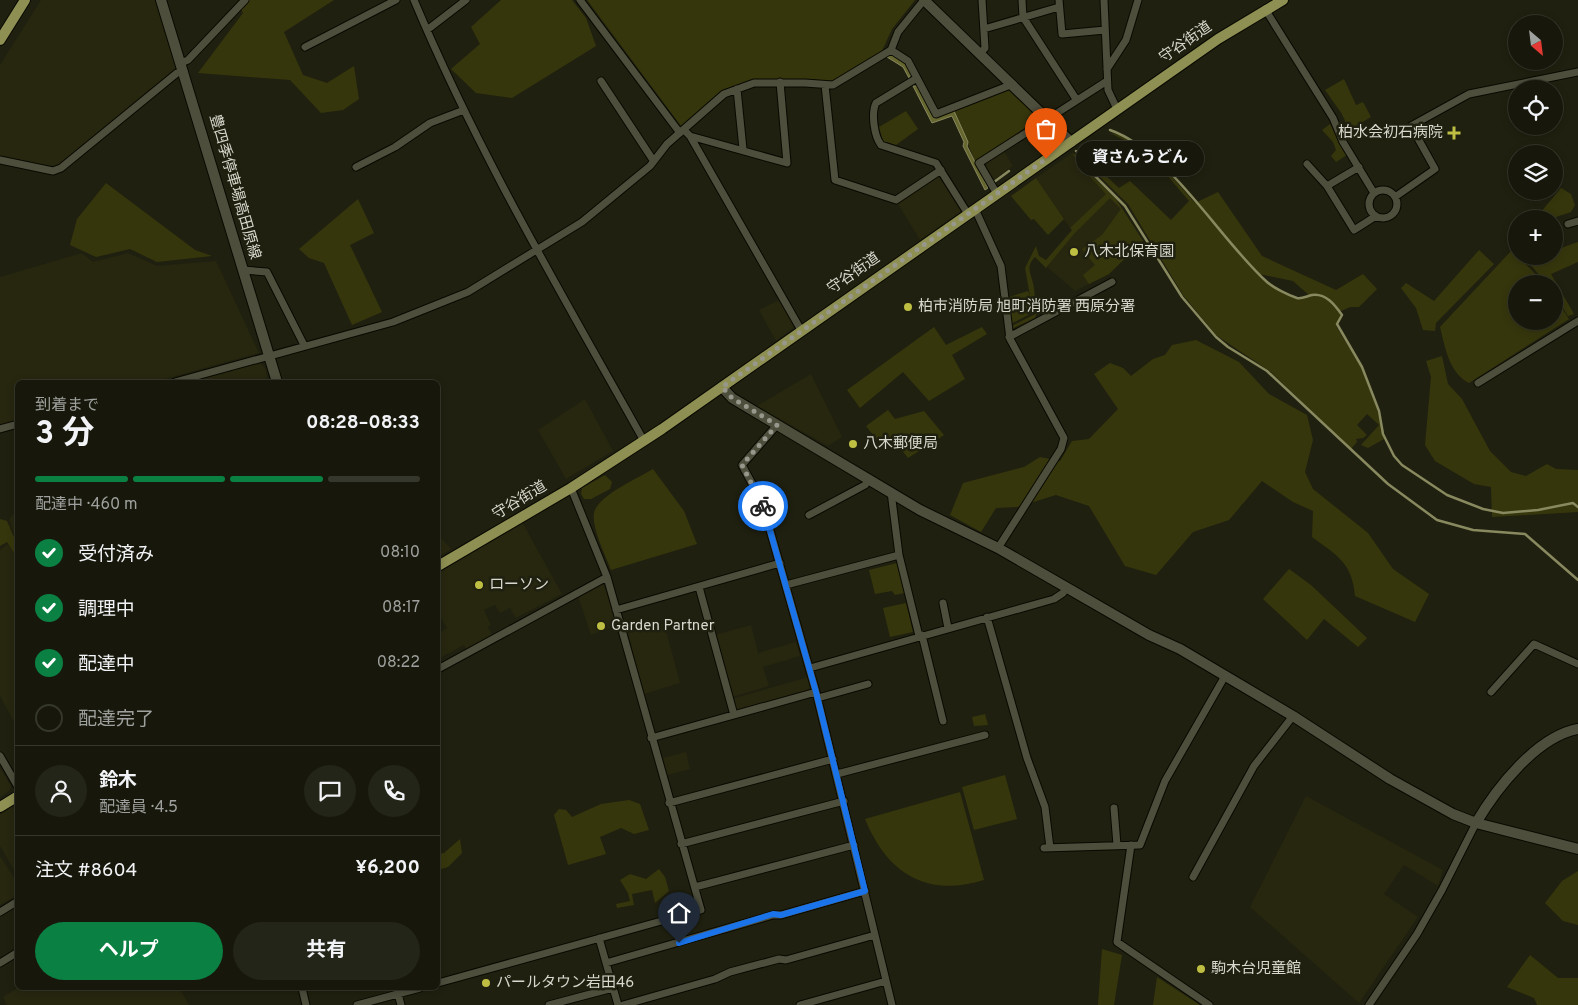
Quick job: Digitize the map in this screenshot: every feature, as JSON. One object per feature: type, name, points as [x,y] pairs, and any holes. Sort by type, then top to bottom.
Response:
[{"type":"main road","points":[[0,40],[25,0]]},
{"type":"main road","name":"守谷街道","points":[[440,565],[571,488],[644,441],[1218,39],[1265,9],[1283,0]]},
{"type":"main road","points":[[0,807],[15,798]]},
{"type":"street","name":"豊四季停車場高田原線","points":[[162,0],[276,380]]},
{"type":"street","points":[[0,160],[52,172],[62,168],[177,73],[245,0]]},
{"type":"street","points":[[304,47],[396,0]]},
{"type":"street","points":[[414,0],[464,110],[537,249],[644,441]]},
{"type":"street","points":[[427,30],[466,0]]},
{"type":"street","points":[[580,0],[682,131],[690,136],[788,163],[780,82]]},
{"type":"street","points":[[183,380],[269,358],[304,345],[393,322],[468,292],[582,222],[650,166],[667,144],[724,94],[754,84],[780,82],[833,85],[891,50],[898,32],[924,0],[1071,142]]},
{"type":"street","points":[[980,54],[985,48],[982,0]]},
{"type":"street","points":[[1022,0],[1023,18],[1076,99]]},
{"type":"street","points":[[1104,0],[1107,81],[1112,103],[1117,110]]},
{"type":"street","points":[[1107,69],[1126,40],[1138,0]]},
{"type":"street","points":[[984,29],[1023,18],[1059,3],[1062,34],[1105,30]]},
{"type":"street","points":[[1265,9],[1333,118],[1344,142],[1374,193]]},
{"type":"street","points":[[891,50],[908,61],[936,114],[1012,84]]},
{"type":"street","points":[[1395,197],[1435,169],[1411,126],[1468,94],[1578,72]]},
{"type":"street","points":[[917,78],[876,103],[873,108],[877,140],[881,145],[936,163],[972,211],[1001,266],[1009,337],[1016,353],[1064,438],[1060,449],[998,548]]},
{"type":"street","points":[[601,81],[653,160]]},
{"type":"street","points":[[997,194],[979,163],[1076,99],[1107,81]]},
{"type":"street","points":[[824,85],[835,180],[896,200],[941,170]]},
{"type":"street","points":[[737,89],[742,149]]},
{"type":"street","points":[[356,167],[395,147],[430,123],[464,110]]},
{"type":"street","points":[[690,136],[801,330]]},
{"type":"street","points":[[1307,164],[1327,186],[1354,230],[1376,216]]},
{"type":"street","points":[[1327,186],[1359,167]]},
{"type":"street","points":[[1384,190],[1395,197],[1397,206],[1393,214],[1384,218],[1376,216],[1369,205],[1374,193],[1384,190]]},
{"type":"street","points":[[1568,224],[1578,221]]},
{"type":"street","points":[[243,270],[267,272],[304,345]]},
{"type":"street","points":[[1009,337],[1112,282]]},
{"type":"street","points":[[1478,383],[1578,321]]},
{"type":"street","points":[[722,387],[732,398],[891,492],[958,530],[998,548],[1225,676],[1292,716],[1390,779],[1453,814],[1476,824],[1578,849]]},
{"type":"street","points":[[0,429],[15,425]]},
{"type":"street","points":[[777,425],[742,465],[762,502],[810,668],[844,801],[892,1005]]},
{"type":"street","points":[[808,515],[865,485],[870,479]]},
{"type":"street","points":[[440,982],[701,910],[669,803],[607,576],[571,488]]},
{"type":"street","points":[[891,492],[899,555],[943,722]]},
{"type":"street","points":[[786,585],[899,555]]},
{"type":"street","points":[[616,610],[780,563]]},
{"type":"street","points":[[440,668],[607,576]]},
{"type":"street","points":[[698,588],[734,715]]},
{"type":"street","points":[[810,668],[1054,599],[1063,593],[1066,588]]},
{"type":"street","points":[[943,603],[948,628]]},
{"type":"street","points":[[987,617],[1027,758],[1045,808],[1047,848],[1140,845],[1165,781],[1225,676]]},
{"type":"street","points":[[1491,692],[1534,644],[1578,664]]},
{"type":"street","points":[[651,738],[734,715],[868,684]]},
{"type":"street","points":[[1193,878],[1254,766],[1292,716]]},
{"type":"street","points":[[1369,1005],[1417,934],[1490,799],[1521,765],[1558,736],[1578,729]]},
{"type":"street","points":[[837,774],[985,735]]},
{"type":"street","points":[[0,756],[15,781]]},
{"type":"street","points":[[669,803],[833,759]]},
{"type":"street","points":[[681,844],[844,801]]},
{"type":"street","points":[[1114,808],[1117,846]]},
{"type":"street","points":[[694,888],[854,845]]},
{"type":"street","points":[[1131,845],[1117,942],[1209,1005]]},
{"type":"street","points":[[606,963],[773,914],[781,915],[865,891]]},
{"type":"street","points":[[0,912],[15,903]]},
{"type":"street","points":[[622,1005],[730,972],[779,959],[786,960],[875,934]]},
{"type":"street","points":[[599,938],[618,1005]]},
{"type":"street","points":[[0,963],[15,954]]},
{"type":"street","points":[[800,1005],[886,981]]},
{"type":"street","points":[[550,1005],[567,1003],[613,988]]},
{"type":"street","points":[[302,990],[306,1005]]},
{"type":"street","points":[[357,1005],[413,990]]},
{"type":"street","points":[[398,994],[401,1005]]},
{"type":"shaded area","points":[[41,0],[155,0],[176,68],[57,166],[43,166],[0,158],[0,65]]},
{"type":"shaded area","points":[[249,0],[334,0],[284,32],[303,75],[327,83],[354,66],[359,99],[343,110],[321,113],[290,80],[198,73],[243,13],[241,9]]},
{"type":"shaded area","points":[[501,0],[572,0],[586,18],[596,46],[512,98],[476,93],[451,69],[480,44],[471,27]]},
{"type":"shaded area","points":[[587,0],[915,0],[892,29],[881,53],[831,82],[782,79],[753,81],[721,91],[681,126]]},
{"type":"shaded area","points":[[891,55],[906,64],[911,74],[909,78],[903,67],[887,57]]},
{"type":"shaded area","points":[[1344,79],[1356,105],[1363,102],[1371,117],[1349,130],[1342,114],[1325,90]]},
{"type":"shaded area","points":[[913,86],[917,86],[934,118],[954,111],[968,142],[967,146],[988,188],[985,190],[963,146],[964,142],[952,116],[932,123]]},
{"type":"shaded area","points":[[1007,90],[1012,91],[1038,115],[1037,120],[975,161],[954,111]]},
{"type":"shaded area","points":[[906,111],[918,129],[896,145],[883,141],[879,127]]},
{"type":"shaded area","points":[[1330,124],[1347,155],[1336,162],[1331,156],[1336,150],[1333,142],[1322,130]]},
{"type":"shaded area","points":[[1110,133],[1133,142],[1144,150],[1168,172],[1195,203],[1218,192],[1262,256],[1336,290],[1363,274],[1377,289],[1359,307],[1350,307],[1339,312],[1341,318],[1336,326],[1361,367],[1377,409],[1384,439],[1368,448],[1361,445],[1379,425],[1367,414],[1357,425],[1367,435],[1356,439],[1357,442],[1351,449],[1271,372],[1216,335],[1183,295],[1128,204],[1092,169],[1084,153],[1077,149],[1084,148],[1091,162],[1119,188],[1130,181],[1171,220],[1189,201],[1166,174],[1126,141]],"holes":[[[1259,274],[1293,281],[1310,296],[1304,298],[1289,296],[1275,289]]]},
{"type":"shaded area","points":[[1004,151],[1013,166],[993,180],[986,167],[987,162]]},
{"type":"shaded area","points":[[1072,153],[1081,167],[1107,194],[1070,228],[1036,178]]},
{"type":"shaded area","points":[[1072,153],[1081,157],[1088,172],[1116,199],[1143,241],[1109,274],[1089,284],[1083,275],[1095,265],[1082,249],[1102,235],[1121,209],[1110,198],[1074,234],[1046,268],[1035,257],[1032,260],[1030,269],[1034,286],[1036,311],[1009,325],[1007,301],[1009,297],[1028,291],[1030,296],[1025,268],[1036,246],[1039,256],[1046,260],[1072,230],[1070,228],[1106,194],[1081,167]]},
{"type":"shaded area","points":[[936,177],[939,177],[960,208],[960,212],[920,240],[898,204]]},
{"type":"shaded area","points":[[1036,178],[1064,219],[1048,235],[1034,219],[1031,220],[1011,196]]},
{"type":"shaded area","points":[[106,183],[195,250],[212,256],[157,262],[130,249],[96,257],[70,245],[77,219]]},
{"type":"shaded area","points":[[1563,189],[1571,194],[1575,205],[1571,212],[1563,215],[1563,210],[1543,210],[1551,200],[1563,200]]},
{"type":"shaded area","points":[[1110,197],[1122,208],[1143,241],[1109,274],[1075,291],[1047,267],[1074,234]]},
{"type":"shaded area","points":[[358,199],[374,233],[350,245],[382,312],[352,325],[324,263],[309,258],[299,249]]},
{"type":"shaded area","points":[[1578,242],[1578,262],[1552,275],[1539,275],[1531,265],[1563,265],[1563,247]]},
{"type":"shaded area","points":[[1479,250],[1494,264],[1436,323],[1435,331],[1423,330],[1416,308],[1401,288],[1406,283],[1434,301]]},
{"type":"shaded area","points":[[82,253],[93,262],[128,253],[157,266],[216,261],[259,353],[161,380],[15,380],[15,422],[0,426],[0,277]]},
{"type":"shaded area","points":[[1508,254],[1508,265],[1527,265],[1536,275],[1508,275],[1508,330],[1552,330],[1469,383],[1462,379],[1452,366],[1440,327]]},
{"type":"shaded area","points":[[1563,295],[1574,314],[1568,316],[1563,308]]},
{"type":"shaded area","points":[[779,300],[794,325],[793,328],[776,341],[759,310]]},
{"type":"shaded area","points":[[1563,310],[1569,319],[1563,323]]},
{"type":"shaded area","points":[[1037,313],[1035,318],[1011,329],[1010,327]]},
{"type":"shaded area","points":[[934,327],[946,345],[982,327],[987,334],[952,355],[965,379],[929,401],[903,372],[860,408],[847,390]]},
{"type":"shaded area","points":[[1196,340],[1239,362],[1269,394],[1307,415],[1313,440],[1305,472],[1313,489],[1368,533],[1393,569],[1429,594],[1415,622],[1355,596],[1351,576],[1342,561],[1312,537],[1313,511],[1293,502],[1262,481],[1229,520],[1193,532],[1156,575],[1125,566],[1089,506],[1056,495],[1017,507],[996,508],[981,532],[950,515],[963,483],[1024,467],[1040,457],[1060,461],[1072,441],[1089,439],[1118,409],[1094,374],[1110,363],[1123,368],[1131,376],[1153,359],[1165,355],[1172,345]]},
{"type":"shaded area","points":[[1442,356],[1448,384],[1462,399],[1490,451],[1511,472],[1526,476],[1547,464],[1556,469],[1578,470],[1578,512],[1492,517],[1491,487],[1474,484],[1435,461],[1425,445],[1431,377],[1426,361]]},
{"type":"shaded area","points":[[259,362],[265,368],[268,380],[193,380]]},
{"type":"shaded area","points":[[811,374],[842,437],[828,446],[757,406]]},
{"type":"shaded area","points":[[585,399],[613,451],[566,479],[538,430]]},
{"type":"shaded area","points":[[888,410],[895,419],[924,411],[944,435],[908,458],[893,439],[880,444],[866,426]]},
{"type":"shaded area","points":[[653,469],[684,511],[697,544],[611,570],[596,531],[594,523],[595,510],[612,492]]},
{"type":"shaded area","points":[[605,475],[612,482],[610,489],[591,499],[584,499],[581,494],[582,488]]},
{"type":"shaded area","points":[[15,513],[15,538],[9,519]]},
{"type":"shaded area","points":[[0,519],[7,521],[15,539],[15,555],[7,542],[0,546]]},
{"type":"shaded area","points":[[522,522],[562,594],[516,618],[510,608],[500,613],[495,605],[484,610],[491,625],[488,627],[492,635],[466,649],[464,645],[440,658],[440,633],[447,628],[440,616],[440,571]]},
{"type":"shaded area","points":[[440,537],[451,549],[440,556]]},
{"type":"shaded area","points":[[8,544],[15,556],[15,723],[0,696],[0,550]]},
{"type":"shaded area","points":[[897,563],[904,593],[895,595],[892,591],[875,594],[869,570]]},
{"type":"shaded area","points":[[1289,569],[1311,585],[1367,638],[1358,647],[1324,619],[1307,640],[1263,599]]},
{"type":"shaded area","points":[[600,584],[604,585],[617,625],[591,635],[578,596]]},
{"type":"shaded area","points":[[906,603],[913,632],[890,637],[883,608]]},
{"type":"shaded area","points":[[664,623],[680,683],[644,694],[628,633]]},
{"type":"shaded area","points":[[751,625],[758,653],[796,642],[800,656],[763,667],[769,686],[732,697],[715,635]]},
{"type":"shaded area","points":[[808,677],[810,688],[808,691],[735,711],[732,699]]},
{"type":"shaded area","points":[[985,714],[988,725],[974,726],[972,717]]},
{"type":"shaded area","points":[[686,752],[690,769],[667,775],[663,758]]},
{"type":"shaded area","points":[[0,768],[11,786],[9,791],[0,797]]},
{"type":"shaded area","points":[[1005,775],[1017,819],[974,830],[962,787]]},
{"type":"shaded area","points":[[960,792],[984,880],[963,885],[944,886],[927,883],[911,876],[897,867],[885,854],[874,838],[865,819]]},
{"type":"shaded area","points":[[1306,796],[1443,870],[1438,886],[1404,865],[1384,894],[1418,917],[1359,1003],[1250,907]]},
{"type":"shaded area","points":[[629,800],[640,804],[649,830],[634,834],[621,828],[600,837],[606,854],[568,865],[554,815],[559,809],[566,810],[572,817],[601,804]]},
{"type":"shaded area","points":[[15,805],[15,872],[0,846],[0,815]]},
{"type":"shaded area","points":[[460,839],[462,853],[448,867],[440,869],[440,854],[444,853]]},
{"type":"shaded area","points":[[0,856],[15,879],[15,896],[0,905]]},
{"type":"shaded area","points":[[659,869],[665,877],[669,891],[655,903],[652,890],[632,894],[634,905],[617,908],[616,904],[630,901],[628,893],[620,880],[630,874],[646,879]]},
{"type":"shaded area","points":[[1578,871],[1578,925],[1563,921],[1545,903],[1562,881]]},
{"type":"shaded area","points":[[1102,949],[1122,955],[1114,1005],[1098,1005]]},
{"type":"shaded area","points":[[1530,955],[1558,978],[1578,978],[1578,1005],[1537,1005],[1534,998],[1507,987]]},
{"type":"shaded area","points":[[1157,977],[1200,1005],[1153,1005]]},
{"type":"shaded area","points":[[15,990],[180,990],[189,1005],[7,1005],[3,997]]},
{"type":"waterway","points":[[1110,130],[1132,141],[1173,176],[1249,264],[1273,287],[1297,298],[1317,295],[1330,300],[1342,315],[1337,324],[1362,367],[1379,411],[1383,434],[1394,456],[1402,465],[1447,495],[1483,509],[1503,513],[1538,510],[1573,503],[1578,507]]},
{"type":"waterway","points":[[1076,151],[1082,155],[1090,171],[1125,206],[1182,297],[1216,337],[1228,347],[1267,371],[1388,484],[1437,520],[1473,530],[1525,534],[1578,580]]},
{"type":"waterway","points":[[994,182],[1009,171]]},
{"type":"way so far","points":[[763,506],[742,465],[777,425],[732,398],[722,387],[1046,159]]},
{"type":"place","name":"柏水会初石病院","points":[[1454,133]]},
{"type":"place","name":"資さんうどん","points":[[1046,159]]},
{"type":"place","name":"八木北保育園","points":[[1074,252]]},
{"type":"place","name":"柏市消防局 旭町消防署 西原分署","points":[[908,307]]},
{"type":"place","name":"八木郵便局","points":[[853,444]]},
{"type":"place","name":"ローソン","points":[[479,585]]},
{"type":"place","name":"Garden Partner","points":[[601,626]]},
{"type":"place","name":"駒木台児童館","points":[[1201,969]]},
{"type":"place","name":"パールタウン岩田46","points":[[486,983]]},
{"type":"route","points":[[679,943],[773,914],[779,913],[781,915],[865,891],[816,692],[763,506]]}]
